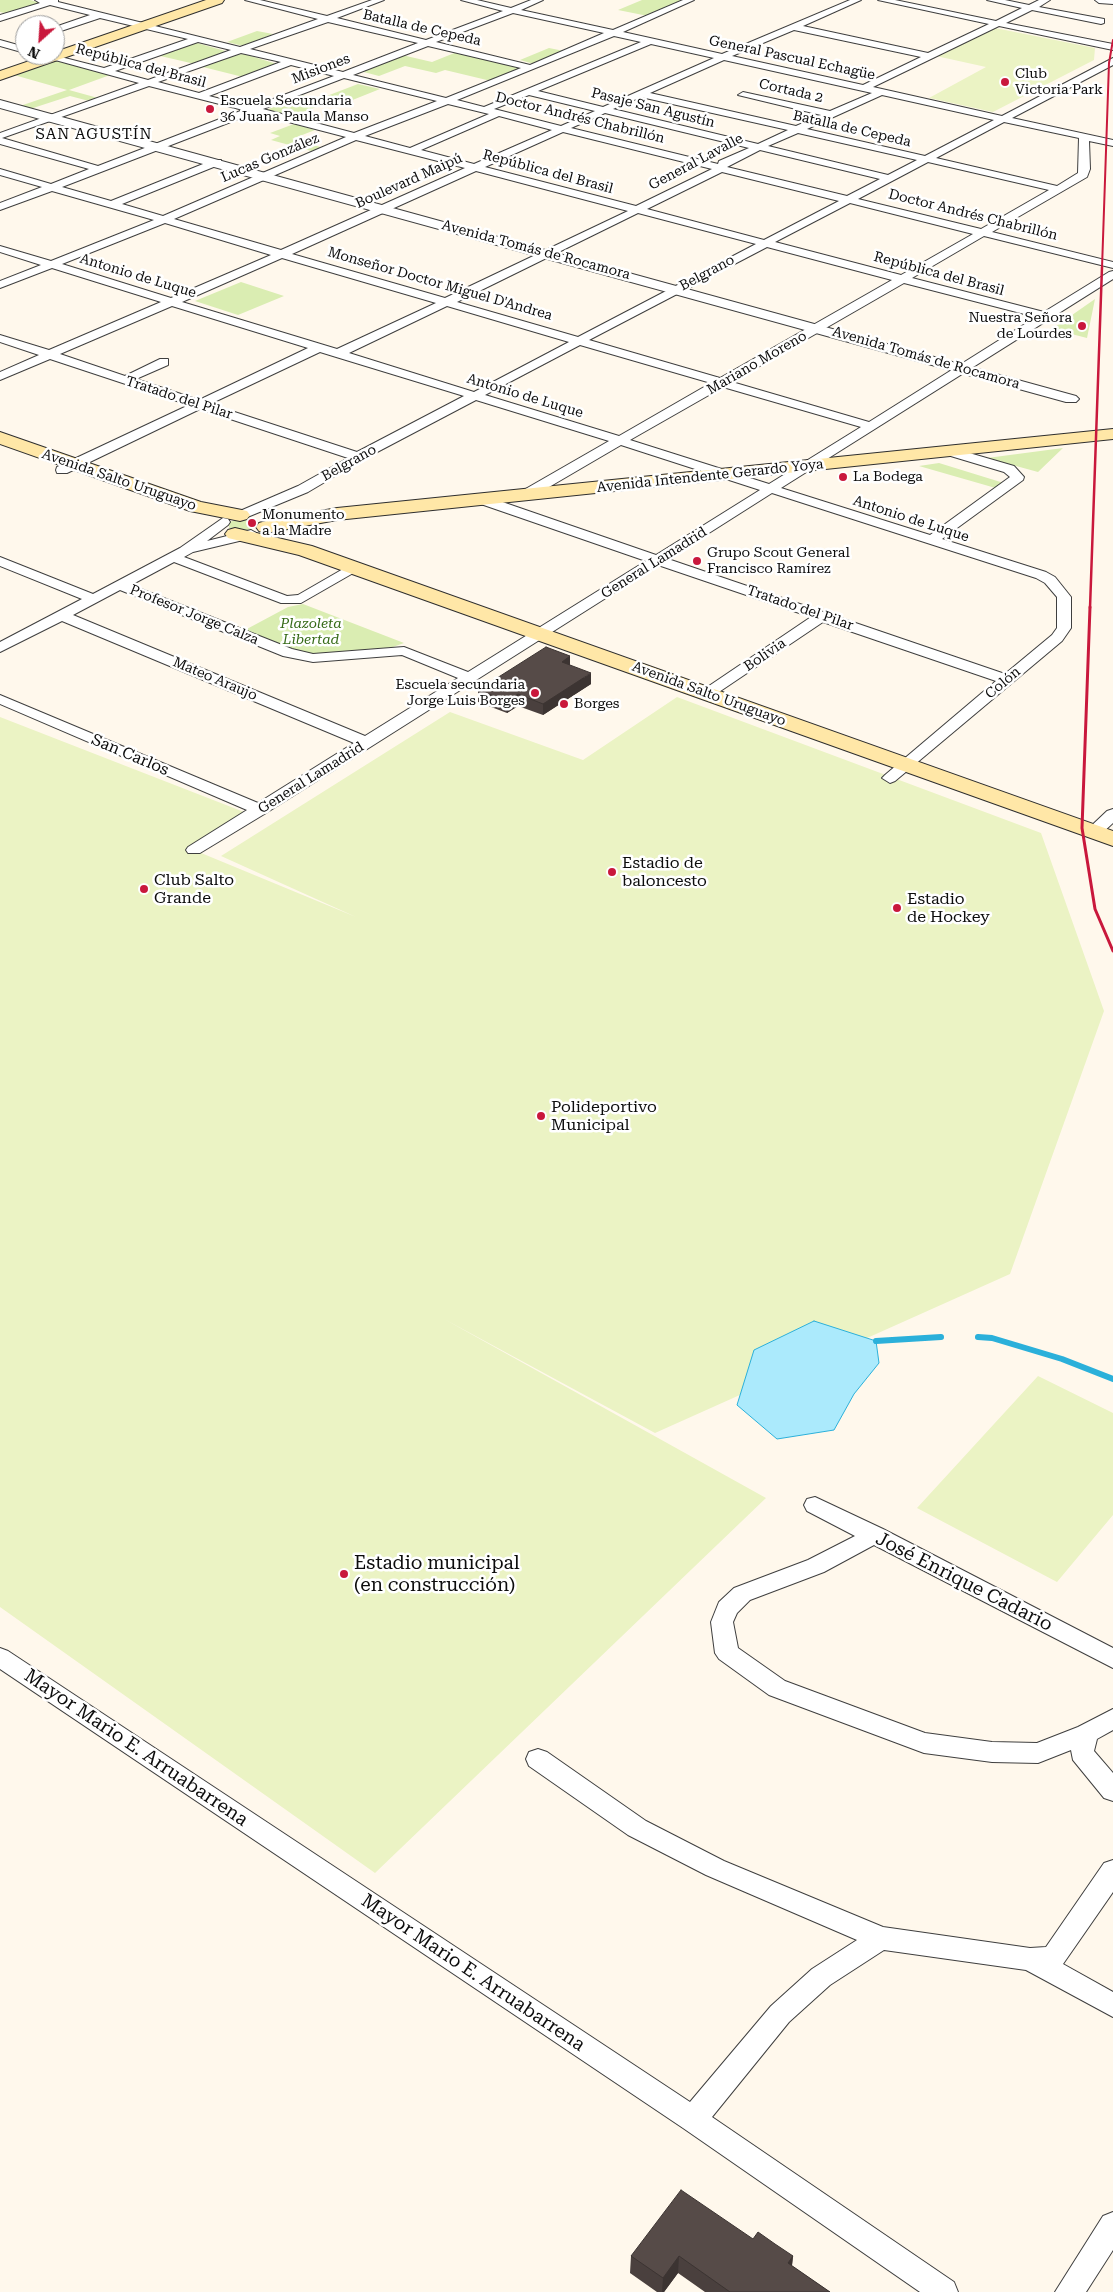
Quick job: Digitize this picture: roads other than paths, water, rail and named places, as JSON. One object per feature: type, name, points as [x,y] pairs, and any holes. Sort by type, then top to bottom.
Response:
[{"type":"main road","points":[[145,26],[218,0]]},
{"type":"main road","points":[[65,50],[229,0]]},
{"type":"main road","points":[[0,76],[26,65]]},
{"type":"main road","name":"Avenida Intendente Gerardo Yoya","points":[[248,524],[1113,434]]},
{"type":"main road","name":"Avenida Salto Uruguayo","points":[[0,438],[68,467],[248,524],[306,550]]},
{"type":"main road","name":"Avenida Salto Uruguayo","points":[[0,448],[68,467],[248,524],[306,550],[708,693],[898,771],[1103,836]]},
{"type":"street","name":"Batalla de Cepeda","points":[[249,0],[531,68]]},
{"type":"street","points":[[0,136],[380,0]]},
{"type":"street","name":"General Pascual Echagüe","points":[[465,0],[1113,143]]},
{"type":"street","name":"Misiones","points":[[0,206],[539,0]]},
{"type":"street","name":"Lucas González","points":[[0,285],[164,220],[356,136],[531,68],[690,0]]},
{"type":"street","name":"Boulevard Maipú","points":[[0,376],[477,168],[723,57],[857,0]]},
{"type":"street","points":[[882,0],[1113,47]]},
{"type":"street","points":[[991,0],[1101,21]]},
{"type":"street","points":[[864,88],[1046,0]]},
{"type":"street","points":[[1100,0],[1112,2]]},
{"type":"street","name":"Doctor Andrés Chabrillón","points":[[48,1],[446,101],[982,232],[1089,273],[1113,265]]},
{"type":"street","points":[[0,18],[48,1]]},
{"type":"street","points":[[65,27],[99,15]]},
{"type":"street","points":[[793,27],[928,56]]},
{"type":"street","points":[[106,71],[198,39]]},
{"type":"street","points":[[485,110],[650,41]]},
{"type":"street","name":"República del Brasil","points":[[65,61],[1046,316]]},
{"type":"street","name":"Belgrano","points":[[0,648],[172,557],[248,524],[358,457],[1113,61]]},
{"type":"street","points":[[199,96],[290,62]]},
{"type":"street","name":"Pasaje San Agustín","points":[[528,92],[889,178]]},
{"type":"street","name":"General Lavalle","points":[[337,354],[638,210],[722,168],[723,163],[756,147],[798,131],[881,92]]},
{"type":"street","name":"Batalla de Cepeda","points":[[641,94],[923,160],[1058,189]]},
{"type":"street","name":"Cortada 2","points":[[743,95],[833,115]]},
{"type":"street","name":"Avenida Tomás de Rocamora","points":[[0,104],[266,175],[1071,399]]},
{"type":"street","points":[[411,151],[499,113]]},
{"type":"street","name":"Mariano Moreno","points":[[527,494],[724,383],[1083,175],[1086,169],[1084,137]]},
{"type":"street","points":[[0,141],[98,169]]},
{"type":"street","points":[[113,204],[217,162]]},
{"type":"street","name":"Monseñor Doctor Miguel D'Andrea","points":[[0,172],[871,426]]},
{"type":"street","name":"Antonio de Luque","points":[[0,249],[621,441],[1041,575]]},
{"type":"street","name":"General Lamadrid","points":[[194,850],[810,466],[1046,316],[1089,273],[1113,274]]},
{"type":"street","name":"Tratado del Pilar","points":[[0,338],[358,457]]},
{"type":"street","points":[[68,467],[318,348]]},
{"type":"street","points":[[125,380],[164,362]]},
{"type":"street","points":[[931,541],[1018,477],[1009,469],[948,451]]},
{"type":"street","name":"Belgrano","points":[[185,551],[248,524],[303,489]]},
{"type":"street","name":"Tratado del Pilar","points":[[480,499],[1007,680]]},
{"type":"street","points":[[172,557],[286,600],[301,599],[355,568]]},
{"type":"street","points":[[0,561],[93,599]]},
{"type":"street","name":"Colón","points":[[898,771],[1057,638],[1064,628],[1064,597],[1050,580],[1041,575]]},
{"type":"street","name":"Profesor Jorge Calza","points":[[119,585],[288,653],[312,658],[404,651],[470,678]]},
{"type":"street","name":"Mateo Araujo","points":[[62,616],[368,743]]},
{"type":"street","name":"Bolivia","points":[[708,693],[822,616]]},
{"type":"street","name":"San Carlos","points":[[0,699],[260,810]]},
{"type":"street","points":[[1103,836],[1113,814]]},
{"type":"street","name":"José Enrique Cadario","points":[[815,1506],[875,1535],[1113,1659]]},
{"type":"street","points":[[875,1535],[816,1566],[742,1594],[727,1608],[722,1622],[727,1653],[777,1688],[924,1743],[992,1752],[1038,1753],[1086,1734],[1113,1719]]},
{"type":"street","name":"Mayor Mario E. Arruabarrena","points":[[0,1657],[693,2119],[944,2292]]},
{"type":"street","points":[[1086,1734],[1082,1753],[1113,1791]]},
{"type":"street","points":[[538,1759],[637,1828],[715,1868],[881,1938],[1030,1959],[1053,1958],[1067,1941],[1113,1871]]},
{"type":"street","points":[[693,2119],[780,2014],[821,1977],[881,1938]]},
{"type":"street","points":[[1030,1959],[1113,2005]]},
{"type":"street","points":[[1070,2292],[1113,2224]]},
{"type":"water","points":[[814,1321],[876,1341],[879,1363],[854,1394],[834,1430],[777,1439],[737,1405],[754,1350]]},
{"type":"waterway","points":[[876,1341],[941,1337]]},
{"type":"waterway","points":[[978,1337],[992,1338],[1062,1359],[1113,1379]]},
{"type":"railway","points":[[1102,268],[1109,63],[1113,40]]},
{"type":"railway","points":[[1090,608],[1102,267]]},
{"type":"railway","points":[[1090,607],[1082,828],[1095,909],[1113,951]]},
{"type":"place","name":"Club Victoria Park","points":[[1005,82]]},
{"type":"place","name":"Escuela Secundaria 36 Juana Paula Manso","points":[[210,109]]},
{"type":"place","name":"Nuestra Señora de Lourdes","points":[[1082,326]]},
{"type":"place","name":"La Bodega","points":[[843,477]]},
{"type":"place","name":"Monumento a la Madre","points":[[252,523]]},
{"type":"place","name":"Grupo Scout General Francisco Ramírez","points":[[697,561]]},
{"type":"place","name":"Escuela secundaria Jorge Luis Borges","points":[[535,693]]},
{"type":"place","name":"Borges","points":[[564,704]]},
{"type":"place","name":"Estadio de baloncesto","points":[[612,872]]},
{"type":"place","name":"Club Salto Grande","points":[[144,889]]},
{"type":"place","name":"Estadio de Hockey","points":[[897,908]]},
{"type":"place","name":"Polideportivo Municipal","points":[[541,1116]]},
{"type":"place","name":"Estadio municipal (en construcción)","points":[[344,1574]]},
{"type":"district","name":"SAN AGUSTÍN","points":[[94,135]]},
{"type":"park label","name":"Plazoleta Libertad","points":[[311,632]]}]
